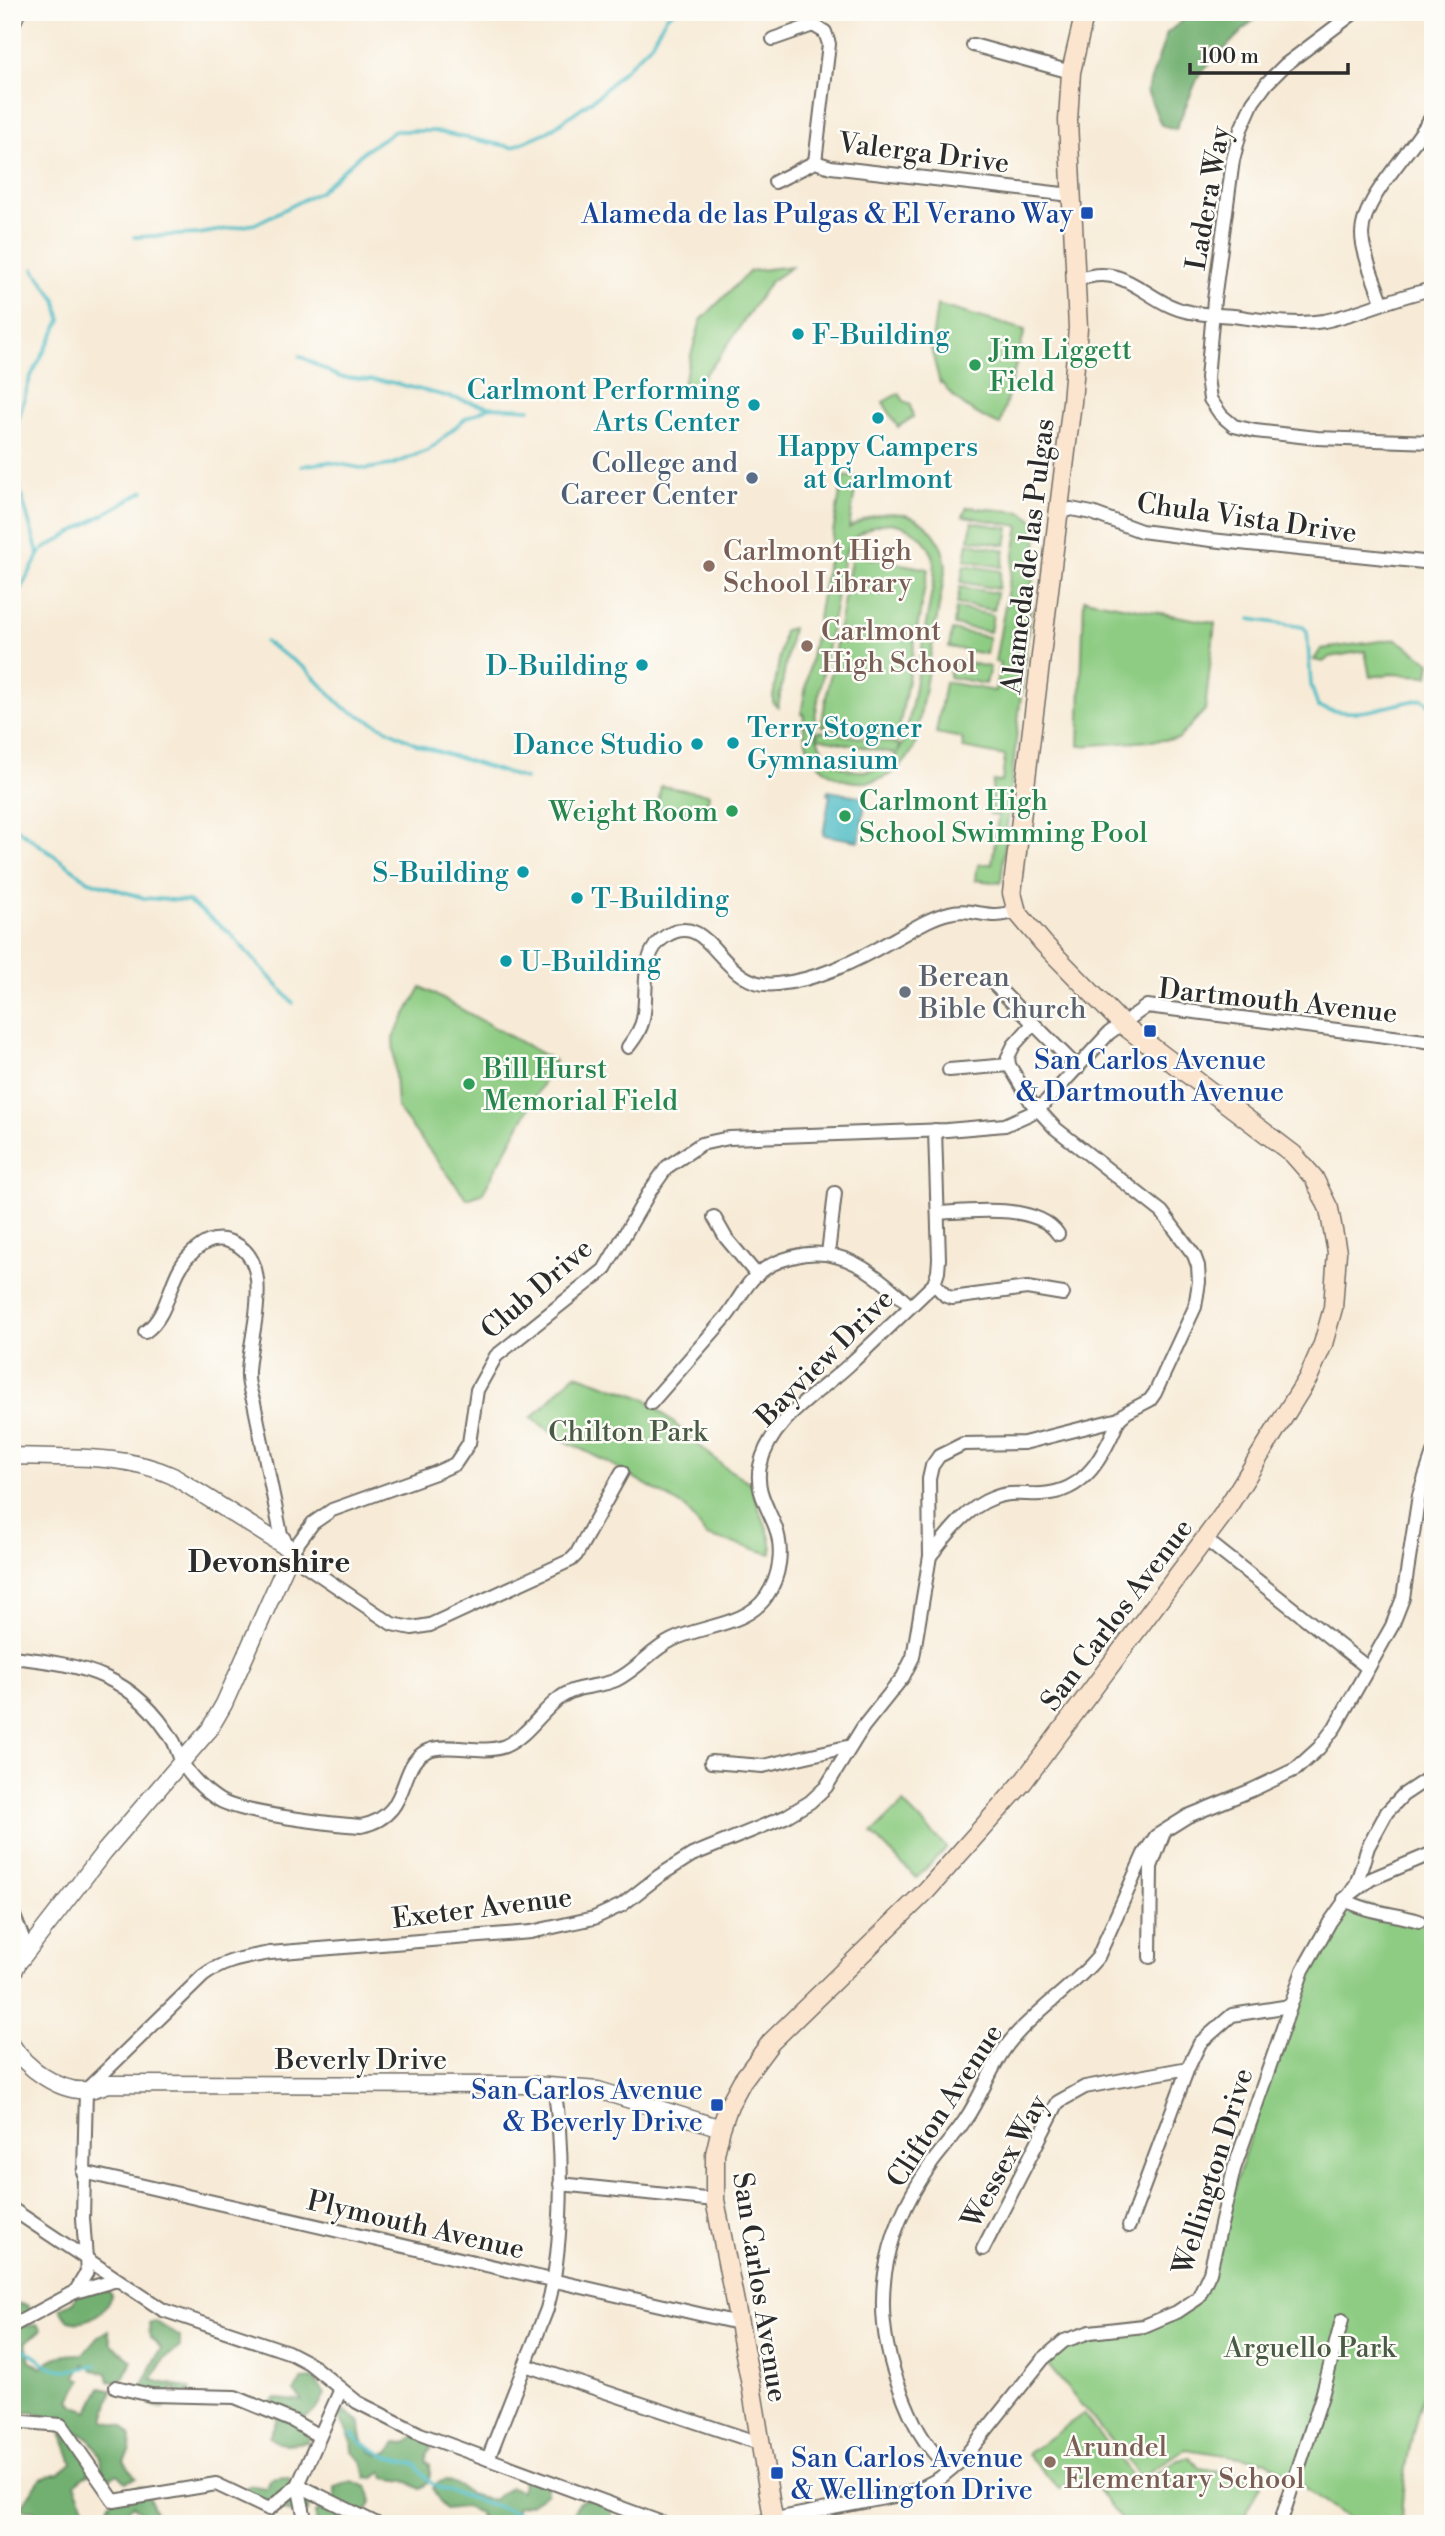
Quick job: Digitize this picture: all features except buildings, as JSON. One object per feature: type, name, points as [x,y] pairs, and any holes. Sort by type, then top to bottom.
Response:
[{"type":"main road","name":"Alameda de las Pulgas","points":[[1017,912],[1012,893],[1072,402],[1078,328],[1069,121],[1071,72],[1085,12]]},
{"type":"main road","name":"San Carlos Avenue","points":[[773,2521],[715,2200],[715,2154],[720,2127],[742,2081],[771,2042],[927,1890],[1023,1782],[1205,1539],[1308,1378],[1323,1344],[1333,1308],[1337,1252],[1329,1209],[1314,1178],[1293,1154],[1123,1025],[1044,944],[1017,912]]},
{"type":"street","points":[[12,23],[17,12]]},
{"type":"street","name":"Ladera Way","points":[[1355,12],[1285,65],[1267,83],[1253,102],[1241,129],[1233,160],[1214,314],[1207,378],[1210,400],[1234,426],[1255,431],[1317,438],[1433,442]]},
{"type":"street","points":[[773,39],[814,19],[825,32],[829,44],[815,162]]},
{"type":"street","points":[[974,45],[1071,72]]},
{"type":"street","points":[[1381,302],[1362,236],[1364,219],[1373,200],[1433,114]]},
{"type":"street","name":"Valerga Drive","points":[[775,182],[815,162],[831,167],[1071,195]]},
{"type":"street","points":[[1077,280],[1107,273],[1124,279],[1166,304],[1189,312],[1296,323],[1326,320],[1433,289]]},
{"type":"street","name":"Chula Vista Drive","points":[[1059,513],[1071,509],[1082,511],[1141,531],[1433,563]]},
{"type":"street","points":[[628,1047],[643,1019],[647,965],[651,950],[663,938],[676,931],[688,930],[707,939],[725,962],[745,979],[756,984],[776,984],[847,965],[949,913],[963,911],[997,915],[1017,912]]},
{"type":"street","points":[[995,985],[1079,1068]]},
{"type":"street","name":"Dartmouth Avenue","points":[[1123,1025],[1147,1006],[1433,1042]]},
{"type":"street","points":[[949,1070],[1009,1065],[1009,1053],[1032,1024]]},
{"type":"street","name":"Club Drive","points":[[292,1551],[313,1523],[332,1510],[442,1470],[460,1459],[471,1437],[477,1390],[496,1356],[598,1276],[612,1258],[663,1171],[685,1153],[705,1143],[729,1138],[1005,1125],[1038,1110],[1109,1033],[1123,1025]]},
{"type":"street","name":"Exeter Avenue","points":[[86,2090],[203,1976],[222,1963],[270,1954],[531,1931],[594,1918],[622,1905],[692,1855],[785,1817],[810,1802],[826,1787],[863,1727],[903,1677],[912,1657],[930,1556],[929,1479],[932,1466],[943,1453],[963,1444],[1024,1443],[1119,1419],[1150,1400],[1195,1307],[1199,1282],[1198,1266],[1186,1242],[1162,1212],[1055,1128],[1031,1102],[1009,1065]]},
{"type":"street","name":"Bayview Drive","points":[[12,1657],[93,1671],[127,1687],[152,1709],[175,1744],[182,1763],[209,1792],[230,1805],[361,1826],[372,1824],[392,1811],[411,1767],[424,1753],[440,1748],[502,1747],[517,1739],[564,1695],[613,1681],[675,1638],[747,1614],[764,1601],[778,1572],[778,1533],[761,1496],[759,1480],[760,1464],[767,1446],[798,1408],[849,1365],[934,1284],[939,1272],[935,1130]]},
{"type":"street","points":[[828,1254],[835,1193]]},
{"type":"street","points":[[938,1213],[990,1210],[1006,1212],[1045,1222],[1053,1226],[1058,1234]]},
{"type":"street","points":[[714,1217],[726,1238],[757,1275]]},
{"type":"street","points":[[145,1332],[158,1320],[179,1269],[190,1254],[203,1244],[220,1239],[230,1241],[251,1258],[258,1279],[248,1383],[278,1526],[292,1551],[305,1565],[391,1624],[420,1627],[571,1560],[622,1472]]},
{"type":"street","points":[[651,1403],[726,1317],[757,1275],[790,1257],[828,1254],[845,1258],[868,1269],[910,1306]]},
{"type":"street","points":[[934,1284],[940,1292],[952,1298],[1027,1288],[1063,1294]]},
{"type":"street","points":[[930,1556],[964,1516],[991,1499],[1008,1494],[1048,1493],[1077,1482],[1100,1460],[1119,1419]]},
{"type":"street","name":"Clifton Avenue","points":[[950,2469],[933,2454],[921,2437],[909,2413],[890,2360],[883,2329],[883,2285],[894,2231],[929,2168],[966,2119],[998,2058],[1014,2037],[1098,1957],[1144,1854],[1157,1836],[1166,1828],[1296,1769],[1319,1748],[1335,1727],[1392,1626],[1403,1598],[1419,1495],[1433,1453]]},
{"type":"street","points":[[12,1456],[130,1461],[157,1469],[292,1551]]},
{"type":"street","points":[[1205,1539],[1368,1668]]},
{"type":"street","points":[[12,1975],[104,1852],[209,1730],[224,1704],[292,1551]]},
{"type":"street","points":[[711,1762],[763,1766],[851,1746]]},
{"type":"street","name":"Wellington Drive","points":[[750,2524],[919,2489],[962,2459],[1043,2359],[1064,2341],[1090,2332],[1144,2326],[1177,2312],[1198,2298],[1210,2272],[1234,2169],[1303,1970],[1356,1885],[1368,1847],[1387,1812],[1403,1795],[1433,1775]]},
{"type":"street","points":[[1150,1957],[1150,1867],[1166,1828]]},
{"type":"street","points":[[1419,1921],[1355,1905],[1345,1899],[1371,1879],[1433,1853]]},
{"type":"street","points":[[12,1911],[28,1951]]},
{"type":"street","points":[[1129,2226],[1188,2068],[1200,2043],[1232,2015],[1290,2006]]},
{"type":"street","name":"Beverly Drive","points":[[12,2045],[40,2074],[67,2088],[86,2090],[109,2084],[554,2086],[598,2090],[720,2127]]},
{"type":"street","name":"Wessex Way","points":[[983,2249],[1058,2102],[1086,2087],[1188,2068]]},
{"type":"street","points":[[488,2459],[547,2309],[554,2281],[560,2184],[554,2086]]},
{"type":"street","points":[[75,2292],[87,2272],[83,2172],[86,2090]]},
{"type":"street","name":"Plymouth Avenue","points":[[83,2172],[738,2323]]},
{"type":"street","points":[[560,2184],[715,2200]]},
{"type":"street","points":[[12,2209],[171,2314],[288,2352],[309,2363],[357,2402],[420,2434],[665,2524]]},
{"type":"street","points":[[12,2326],[75,2292],[117,2280]]},
{"type":"street","points":[[1280,2524],[1322,2396],[1342,2320]]},
{"type":"street","points":[[525,2365],[759,2443]]},
{"type":"street","points":[[116,2388],[151,2395],[169,2393],[235,2397],[293,2421],[319,2436]]},
{"type":"street","points":[[12,2421],[61,2425],[114,2501],[216,2484],[269,2509],[298,2485],[341,2389]]},
{"type":"street","points":[[298,2485],[306,2524]]},
{"type":"street","points":[[298,2485],[377,2524]]},
{"type":"green space","points":[[1193,12],[1266,12],[1249,24],[1199,75],[1176,129],[1161,125],[1147,91],[1167,33]]},
{"type":"green space","points":[[793,266],[770,282],[718,359],[697,383],[680,394],[701,320],[750,271]]},
{"type":"green space","name":"Jim Liggett Field","points":[[937,305],[1025,330],[1000,425],[967,408],[940,383],[931,349]]},
{"type":"green space","points":[[899,393],[904,401],[910,404],[913,417],[898,427],[883,402]]},
{"type":"green space","points":[[843,476],[857,478],[849,528],[864,519],[880,515],[895,513],[910,516],[934,533],[946,566],[915,745],[902,765],[884,777],[865,782],[846,780],[828,772],[814,758],[805,739],[804,715],[801,714]],"holes":[[[889,523],[900,525],[924,541],[933,558],[934,568],[906,737],[898,752],[899,744],[819,731],[817,737],[815,717],[844,556],[856,537],[867,529]],[[818,738],[897,754],[884,765],[856,771],[842,767],[831,759],[821,747]]]},
{"type":"green space","points":[[967,507],[1022,512],[1039,524],[1001,883],[975,880],[980,864],[992,864],[998,815],[990,814],[993,781],[1002,782],[1005,756],[963,748],[962,738],[936,733],[945,682],[995,691],[1000,663],[995,662],[1019,526],[963,516]]},
{"type":"green space","points":[[972,522],[1009,528],[1006,545],[969,539]]},
{"type":"green space","points":[[968,543],[1005,550],[1002,567],[965,560]]},
{"type":"green space","points":[[852,555],[928,569],[897,740],[821,726]]},
{"type":"green space","points":[[964,565],[1001,571],[998,589],[961,582]]},
{"type":"green space","points":[[960,587],[997,593],[994,610],[957,604]]},
{"type":"green space","points":[[1084,599],[1215,623],[1205,710],[1178,739],[1079,746]]},
{"type":"green space","points":[[956,608],[993,615],[990,632],[954,625]]},
{"type":"green space","points":[[792,628],[778,707],[773,703],[773,697],[784,630]]},
{"type":"green space","points":[[952,630],[989,637],[986,654],[949,647]]},
{"type":"green space","points":[[1396,639],[1430,662],[1428,676],[1390,674],[1370,677],[1365,651],[1330,657],[1323,662],[1314,660],[1321,649]]},
{"type":"green space","points":[[953,660],[990,667],[986,684],[949,677]]},
{"type":"green space","points":[[661,786],[709,794],[705,816],[657,808]]},
{"type":"green space","name":"Bill Hurst Memorial Field","points":[[421,987],[555,1061],[482,1194],[467,1199],[397,1108],[393,1038]]},
{"type":"green space","name":"Chilton Park","points":[[576,1374],[646,1399],[723,1466],[751,1483],[769,1535],[772,1554],[706,1536],[686,1508],[565,1441],[531,1418]]},
{"type":"green space","points":[[903,1803],[947,1848],[916,1878],[872,1833]]},
{"type":"green space","name":"Arguello Park","points":[[1344,1899],[1419,1921],[1433,1931],[1433,2379],[1430,2379],[1413,2431],[1403,2488],[1401,2524],[1356,2524],[1267,2461],[1185,2449],[1141,2477],[1043,2359],[1064,2341],[1177,2312],[1204,2288],[1289,2006]]},
{"type":"green space","points":[[106,2289],[112,2295],[102,2311],[93,2317],[76,2322],[66,2318],[60,2308],[73,2302],[76,2295]]},
{"type":"green space","points":[[12,2303],[27,2305],[34,2313],[24,2326],[37,2325],[41,2330],[26,2342],[30,2362],[42,2367],[61,2356],[83,2354],[97,2337],[108,2330],[111,2344],[132,2361],[122,2380],[115,2382],[109,2381],[107,2373],[93,2370],[84,2364],[76,2376],[82,2380],[70,2400],[75,2406],[89,2411],[101,2387],[112,2390],[104,2421],[123,2426],[131,2436],[130,2450],[124,2461],[136,2478],[126,2482],[118,2474],[111,2478],[102,2472],[99,2451],[88,2438],[71,2431],[51,2428],[45,2416],[30,2412],[17,2416],[17,2429],[12,2436],[12,2399],[21,2395],[15,2378],[12,2379]]},
{"type":"green space","points":[[155,2321],[180,2337],[180,2347],[164,2359],[152,2379],[191,2389],[187,2398],[176,2400],[176,2389],[171,2389],[170,2400],[163,2408],[148,2403],[141,2389],[161,2348],[150,2337],[149,2324]]},
{"type":"green space","points":[[314,2379],[325,2394],[308,2417],[298,2420],[309,2436],[308,2442],[278,2443],[269,2437],[277,2419],[271,2403],[276,2399],[302,2401],[294,2391],[302,2380]]},
{"type":"green space","points":[[345,2411],[360,2422],[363,2442],[378,2455],[389,2453],[396,2442],[407,2443],[414,2436],[426,2440],[432,2448],[427,2454],[430,2475],[424,2487],[421,2489],[405,2481],[385,2478],[382,2472],[373,2479],[366,2478],[362,2461],[352,2452],[351,2439],[340,2418]]},
{"type":"green space","points":[[1083,2414],[1139,2484],[1176,2461],[1190,2457],[1199,2468],[1251,2476],[1262,2483],[1247,2510],[1244,2524],[1124,2524],[1090,2479],[1076,2478],[1059,2489],[1027,2454]]},
{"type":"green space","points":[[61,2433],[84,2447],[99,2470],[75,2483],[86,2511],[65,2517],[62,2524],[45,2524],[45,2520],[34,2510],[20,2509],[40,2479],[59,2473],[72,2463]]},
{"type":"green space","points":[[532,2477],[547,2483],[547,2493],[530,2504],[516,2507],[515,2516],[536,2521],[548,2514],[572,2520],[578,2502],[585,2499],[610,2501],[613,2513],[606,2524],[479,2524],[480,2513],[465,2507],[445,2509],[432,2489],[438,2482],[447,2480],[460,2486],[468,2494],[493,2500],[510,2487],[521,2491],[524,2479]]},
{"type":"green space","points":[[289,2478],[295,2494],[311,2501],[308,2511],[292,2514],[245,2493],[248,2486],[266,2489],[271,2479]]},
{"type":"green space","points":[[352,2481],[368,2487],[372,2501],[359,2524],[316,2524],[316,2513],[325,2504],[335,2505],[335,2487]]},
{"type":"green space","points":[[140,2486],[145,2488],[157,2515],[151,2521],[133,2505],[126,2511],[132,2524],[101,2524],[110,2503],[121,2490],[133,2490]]},
{"type":"water","name":"Carlmont High School Swimming Pool","points":[[828,791],[866,797],[859,841],[823,835],[830,795],[827,794]]},
{"type":"waterway","points":[[134,237],[199,234],[255,224],[319,192],[364,151],[395,131],[433,131],[512,147],[549,131],[599,95],[650,45],[666,17],[673,12]]},
{"type":"waterway","points":[[34,269],[56,300],[61,320],[30,378],[17,424],[15,474],[39,556]]},
{"type":"waterway","points":[[300,356],[339,377],[390,382],[489,407]]},
{"type":"waterway","points":[[302,466],[328,462],[366,469],[391,465],[429,450],[466,418],[491,407],[530,409]]},
{"type":"waterway","points":[[12,490],[21,499]]},
{"type":"waterway","points":[[12,604],[42,550],[144,491]]},
{"type":"waterway","points":[[1250,619],[1303,627],[1307,631],[1311,685],[1318,707],[1333,711],[1359,712],[1422,699],[1433,712]]},
{"type":"waterway","points":[[265,642],[306,669],[343,707],[418,745],[525,779]]},
{"type":"waterway","points":[[12,825],[89,881],[144,898],[188,901],[229,932],[293,1003]]},
{"type":"waterway","points":[[12,2345],[17,2344],[46,2364],[62,2370],[96,2365]]},
{"type":"waterway","points":[[352,2434],[389,2458],[416,2464],[427,2480],[439,2488],[552,2524]]},
{"type":"place","name":"Alameda de las Pulgas & El Verano Way","points":[[1087,213]]},
{"type":"place","name":"F-Building","points":[[798,334]]},
{"type":"place","name":"Jim Liggett Field","points":[[975,365]]},
{"type":"place","name":"Carlmont Performing Arts Center","points":[[754,405]]},
{"type":"place","name":"Happy Campers at Carlmont","points":[[878,418]]},
{"type":"place","name":"College and Career Center","points":[[752,478]]},
{"type":"place","name":"Carlmont High School Library","points":[[709,566]]},
{"type":"place","name":"Carlmont High School","points":[[807,646]]},
{"type":"place","name":"D-Building","points":[[642,665]]},
{"type":"place","name":"Terry Stogner Gymnasium","points":[[733,743]]},
{"type":"place","name":"Dance Studio","points":[[697,744]]},
{"type":"place","name":"Weight Room","points":[[732,811]]},
{"type":"place","name":"Carlmont High School Swimming Pool","points":[[845,816]]},
{"type":"place","name":"S-Building","points":[[523,872]]},
{"type":"place","name":"T-Building","points":[[577,898]]},
{"type":"place","name":"U-Building","points":[[506,961]]},
{"type":"place","name":"Berean Bible Church","points":[[905,992]]},
{"type":"place","name":"San Carlos Avenue & Dartmouth Avenue","points":[[1150,1031]]},
{"type":"place","name":"Bill Hurst Memorial Field","points":[[469,1084]]},
{"type":"place","name":"San Carlos Avenue & Beverly Drive","points":[[717,2105]]},
{"type":"place","name":"Arundel Elementary School","points":[[1050,2462]]},
{"type":"place","name":"San Carlos Avenue & Wellington Drive","points":[[777,2473]]},
{"type":"district","name":"Devonshire","points":[[269,1562]]}]
